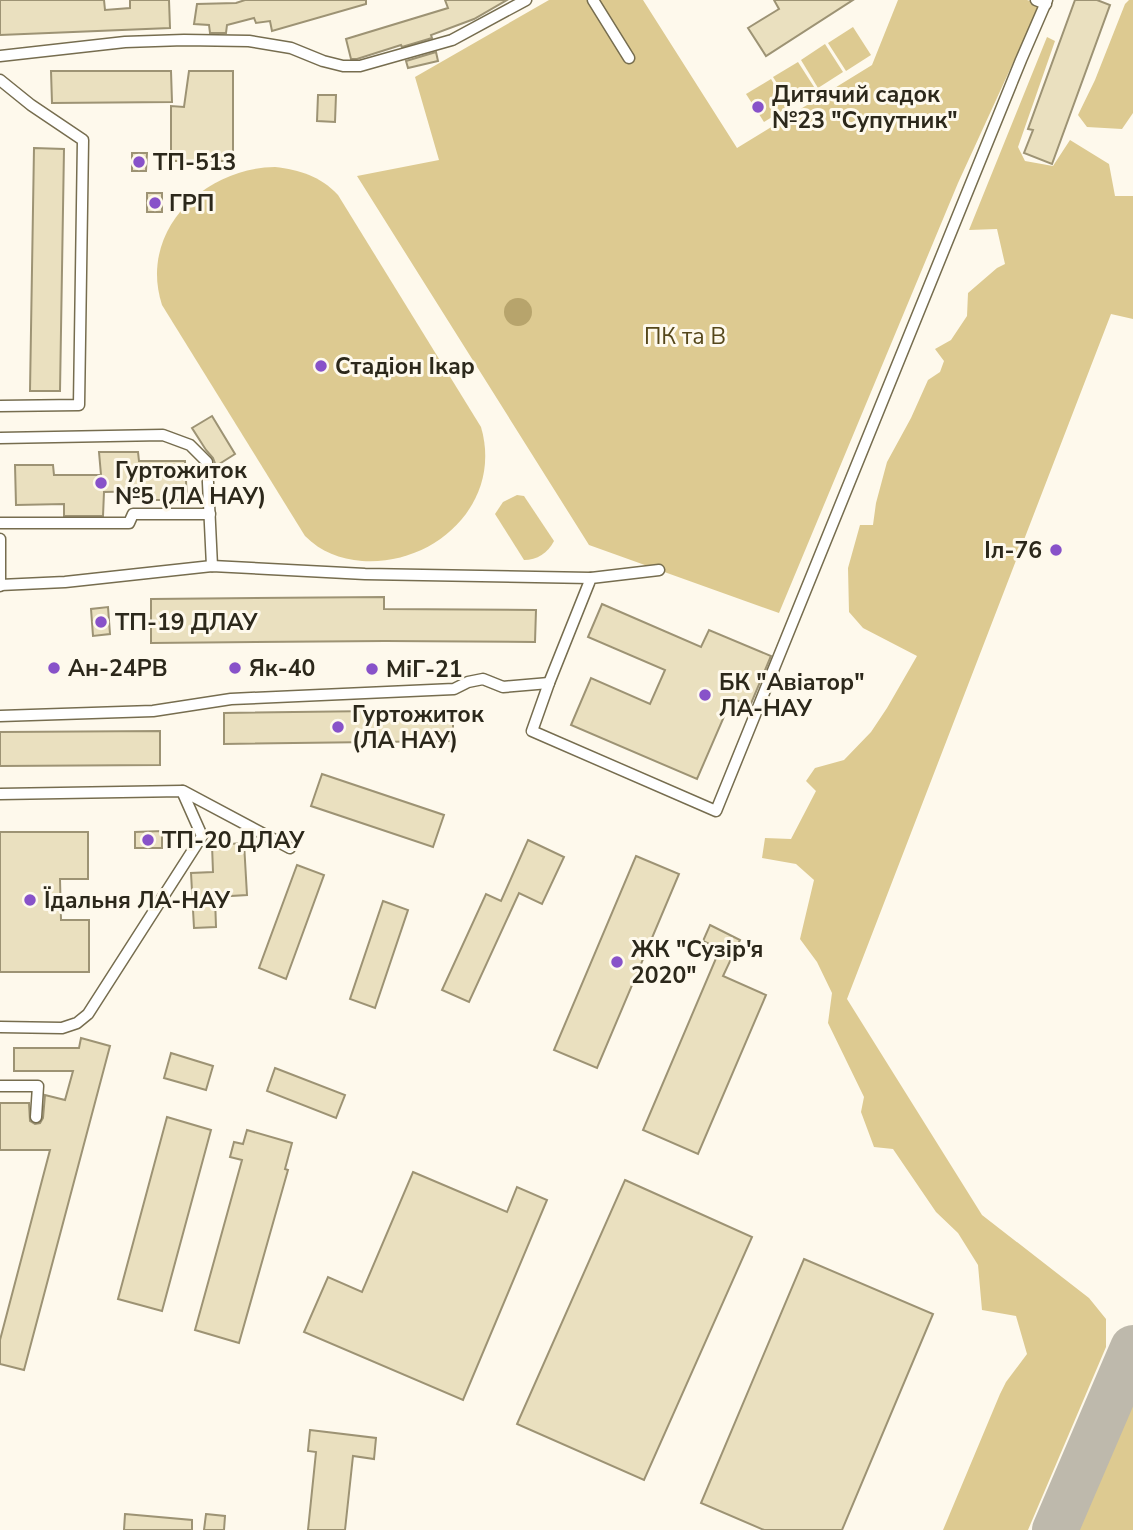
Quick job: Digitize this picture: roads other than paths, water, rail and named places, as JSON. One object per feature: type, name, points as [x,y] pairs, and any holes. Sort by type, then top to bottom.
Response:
[{"type":"lane","points":[[0,56],[125,42],[249,41],[291,48],[343,66],[360,66],[452,40],[526,0]]},
{"type":"lane","points":[[593,0],[629,58]]},
{"type":"lane","points":[[591,578],[532,731],[716,811],[1043,1]]},
{"type":"lane","points":[[0,80],[82,141],[79,405],[0,406]]},
{"type":"lane","points":[[0,438],[163,435],[190,445],[206,462],[212,566]]},
{"type":"lane","points":[[0,523],[129,523],[133,514],[210,514]]},
{"type":"lane","points":[[0,539],[0,585],[65,582],[212,566],[365,574],[591,578],[659,570]]},
{"type":"lane","points":[[0,716],[153,711],[231,699],[454,689],[483,679],[503,687],[549,683]]},
{"type":"lane","points":[[0,794],[182,791],[289,848]]},
{"type":"lane","points":[[0,1027],[62,1028],[77,1023],[88,1014],[202,836],[182,791]]},
{"type":"lane","points":[[0,1086],[38,1086],[36,1117]]},
{"type":"place","name":"Дитячий садок №23 \"Супутник\"","points":[[758,107]]},
{"type":"place","name":"ТП-513","points":[[139,162]]},
{"type":"place","name":"ГРП","points":[[155,203]]},
{"type":"place","name":"Стадіон Ікар","points":[[321,366]]},
{"type":"place","name":"Гуртожиток №5 (ЛА НАУ)","points":[[101,483]]},
{"type":"place","name":"Іл-76","points":[[1056,550]]},
{"type":"place","name":"ТП-19 ДЛАУ","points":[[101,622]]},
{"type":"place","name":"Ан-24РВ","points":[[54,668]]},
{"type":"place","name":"Як-40","points":[[235,668]]},
{"type":"place","name":"МіГ-21","points":[[372,669]]},
{"type":"place","name":"БК \"Авіатор\" ЛА-НАУ","points":[[705,695]]},
{"type":"place","name":"Гуртожиток (ЛА НАУ)","points":[[338,727]]},
{"type":"place","name":"ТП-20 ДЛАУ","points":[[148,840]]},
{"type":"place","name":"Їдальня ЛА-НАУ","points":[[30,900]]},
{"type":"place","name":"ЖК \"Сузір'я 2020\"","points":[[617,962]]},
{"type":"park label","name":"ПК та В","points":[[685,336]]}]
